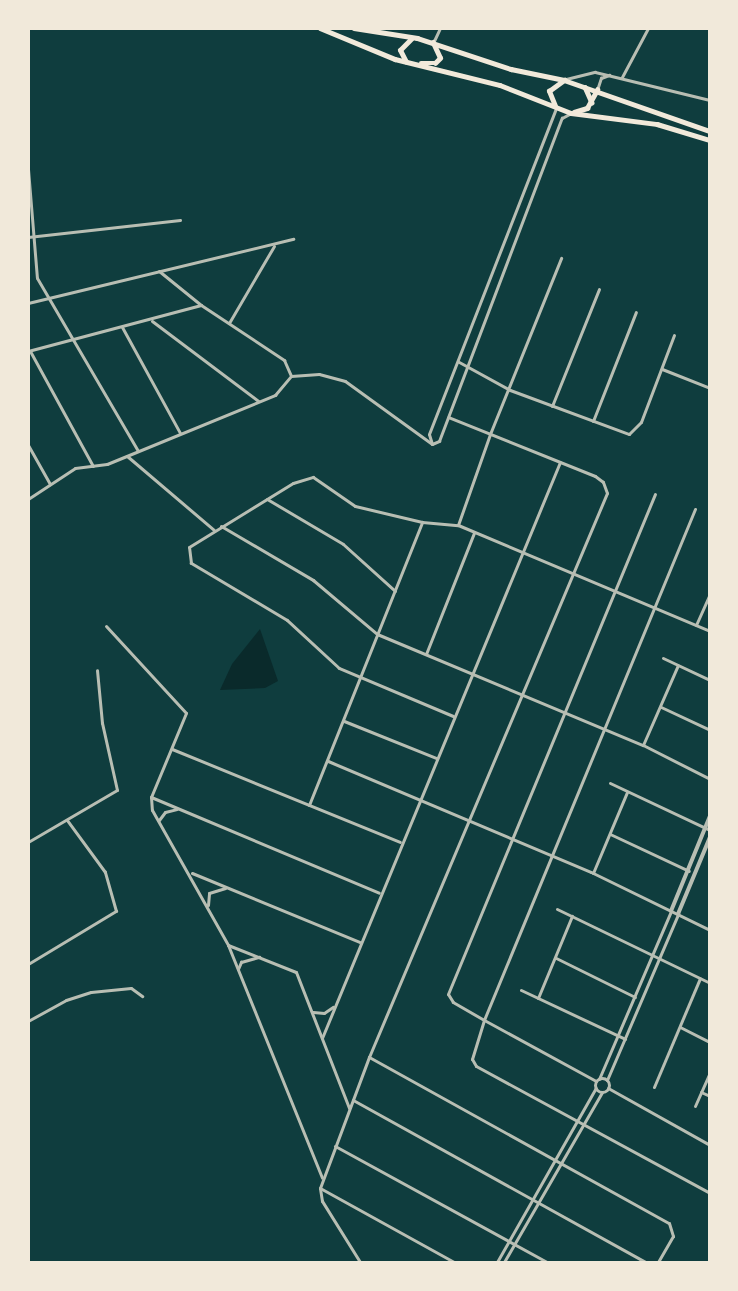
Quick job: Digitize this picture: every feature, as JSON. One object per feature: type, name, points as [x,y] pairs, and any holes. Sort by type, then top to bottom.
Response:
[{"type":"main road","points":[[320,28],[410,63],[500,85],[571,113],[657,124],[710,140]]},
{"type":"main road","points":[[354,28],[417,38],[511,69],[564,80],[710,131]]},
{"type":"main road","points":[[410,63],[401,45],[417,38]]},
{"type":"main road","points":[[410,63],[438,62],[441,54],[433,43]]},
{"type":"main road","points":[[556,108],[549,91],[564,80]]},
{"type":"main road","points":[[584,86],[592,103]]},
{"type":"main road","points":[[571,113],[592,103],[597,90]]},
{"type":"street","points":[[93,28],[110,28]]},
{"type":"street","points":[[433,43],[440,28]]},
{"type":"street","points":[[622,77],[648,28]]},
{"type":"street","points":[[564,80],[595,72],[610,74],[710,100]]},
{"type":"street","points":[[597,90],[601,78],[610,74]]},
{"type":"street","points":[[432,444],[429,434],[459,362],[556,108]]},
{"type":"street","points":[[432,444],[439,441],[562,118],[571,113]]},
{"type":"street","points":[[28,169],[30,237],[37,278],[76,341],[138,451]]},
{"type":"street","points":[[524,195],[531,196]]},
{"type":"street","points":[[30,237],[180,220]]},
{"type":"street","points":[[28,303],[158,271],[274,246],[293,239]]},
{"type":"street","points":[[229,323],[274,246]]},
{"type":"street","points":[[458,525],[490,434],[510,390],[561,258]]},
{"type":"street","points":[[158,271],[201,305],[284,360],[291,376]]},
{"type":"street","points":[[491,277],[499,280]]},
{"type":"street","points":[[552,406],[599,289]]},
{"type":"street","points":[[93,466],[29,351],[152,321],[201,305]]},
{"type":"street","points":[[593,421],[636,312]]},
{"type":"street","points":[[152,321],[258,401]]},
{"type":"street","points":[[122,327],[180,433]]},
{"type":"street","points":[[459,362],[510,390],[629,434],[641,422],[674,335]]},
{"type":"street","points":[[662,369],[710,388]]},
{"type":"street","points":[[291,376],[320,374],[345,381],[432,444]]},
{"type":"street","points":[[28,499],[75,468],[93,466],[127,456],[282,390],[291,376]]},
{"type":"street","points":[[360,1263],[322,1202],[320,1188],[322,1180],[369,1058],[607,493],[606,486],[596,476],[448,417]]},
{"type":"street","points":[[28,445],[50,484]]},
{"type":"street","points":[[127,456],[214,530]]},
{"type":"street","points":[[321,1038],[560,462]]},
{"type":"street","points":[[453,716],[339,668],[275,612],[200,570],[188,558],[189,547],[299,480],[313,477],[355,506],[422,522],[458,525],[710,631]]},
{"type":"street","points":[[607,1080],[598,1080],[484,1020],[453,1002],[449,989],[656,494]]},
{"type":"street","points":[[267,499],[343,544],[395,591]]},
{"type":"street","points":[[695,509],[484,1020],[473,1053],[476,1066],[710,1193]]},
{"type":"street","points":[[309,805],[422,522]]},
{"type":"street","points":[[221,526],[313,580],[378,634],[522,697],[643,745],[710,779]]},
{"type":"street","points":[[426,654],[474,533]]},
{"type":"street","points":[[696,625],[710,593]]},
{"type":"street","points":[[106,626],[186,713],[152,797],[152,810],[190,873],[228,945],[322,1180]]},
{"type":"street","points":[[663,658],[710,680]]},
{"type":"street","points":[[643,745],[678,665]]},
{"type":"street","points":[[28,843],[117,790],[102,723],[97,670]]},
{"type":"street","points":[[661,707],[710,730]]},
{"type":"street","points":[[344,721],[436,758]]},
{"type":"street","points":[[172,749],[401,842]]},
{"type":"street","points":[[328,761],[512,841],[593,873],[710,930]]},
{"type":"street","points":[[610,783],[710,830]]},
{"type":"street","points":[[593,873],[627,792]]},
{"type":"street","points":[[152,797],[380,893]]},
{"type":"street","points":[[159,822],[165,812],[178,808]]},
{"type":"street","points":[[497,1263],[596,1088],[689,871],[710,816]]},
{"type":"street","points":[[28,964],[116,911],[105,872],[67,820]]},
{"type":"street","points":[[610,834],[689,871]]},
{"type":"street","points":[[608,1088],[607,1080],[710,837]]},
{"type":"street","points":[[190,873],[359,942]]},
{"type":"street","points":[[208,907],[209,893],[227,888]]},
{"type":"street","points":[[557,909],[710,983]]},
{"type":"street","points":[[538,999],[572,916]]},
{"type":"street","points":[[228,945],[296,972],[349,1108]]},
{"type":"street","points":[[238,971],[241,962],[259,957]]},
{"type":"street","points":[[556,958],[635,997]]},
{"type":"street","points":[[654,1087],[700,978]]},
{"type":"street","points":[[28,1021],[66,1000],[91,992],[131,988],[142,996]]},
{"type":"street","points":[[520,990],[625,1039]]},
{"type":"street","points":[[310,1008],[321,1014],[334,1006]]},
{"type":"street","points":[[680,1027],[710,1042]]},
{"type":"street","points":[[369,1058],[669,1223],[673,1236],[658,1263]]},
{"type":"street","points":[[695,1106],[710,1072]]},
{"type":"street","points":[[596,1088],[602,1092]]},
{"type":"street","points":[[504,1263],[602,1092],[608,1088]]},
{"type":"street","points":[[608,1088],[710,1145]]},
{"type":"street","points":[[701,1092],[710,1096]]},
{"type":"street","points":[[353,1100],[645,1263]]},
{"type":"street","points":[[335,1146],[547,1263]]},
{"type":"street","points":[[320,1188],[454,1263]]},
{"type":"street","points":[[440,1263],[444,1256]]},
{"type":"water","points":[[260,629],[278,681],[265,688],[220,690],[232,664]]}]
